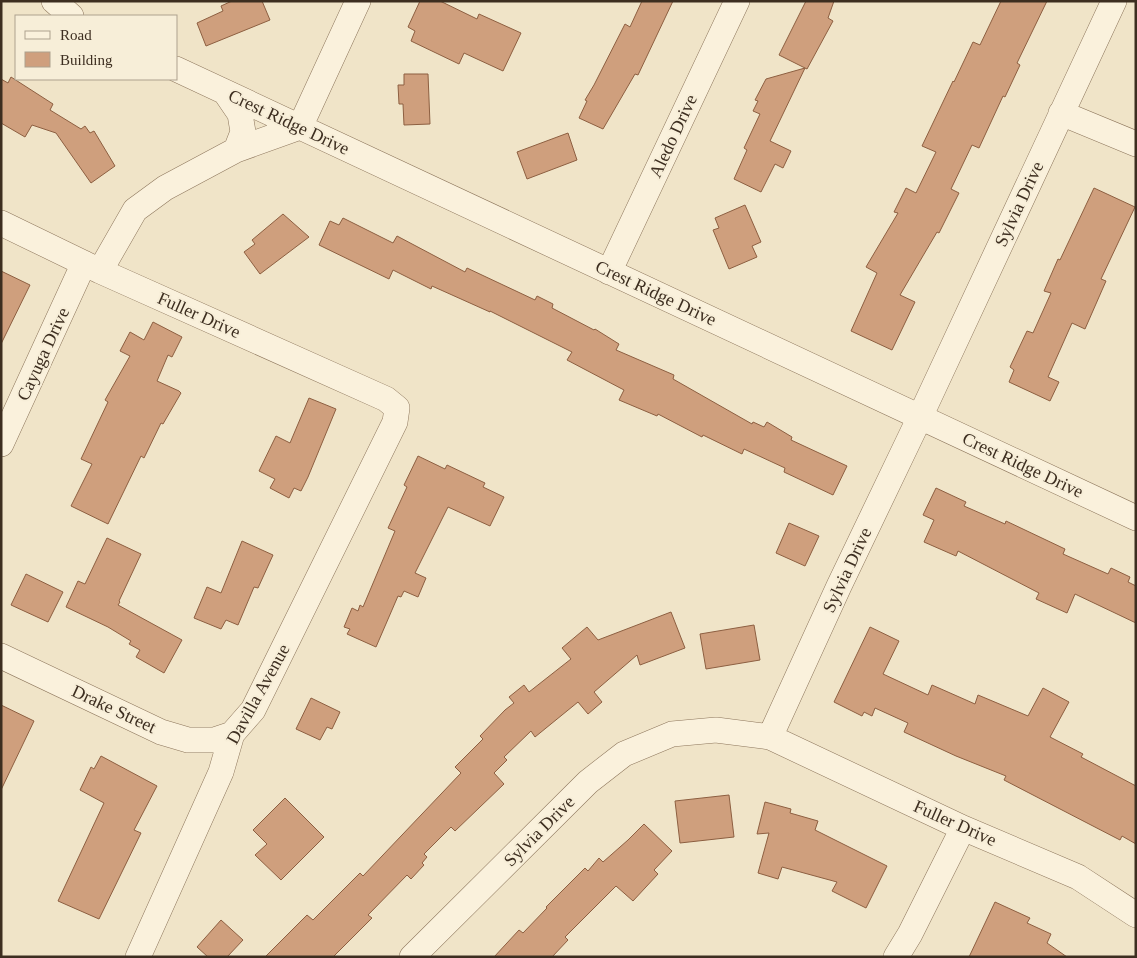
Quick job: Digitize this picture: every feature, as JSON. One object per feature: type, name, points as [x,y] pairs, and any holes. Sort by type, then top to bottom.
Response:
[{"type":"street","points":[[54,1],[70,15]]},
{"type":"street","points":[[300,127],[358,1]]},
{"type":"street","name":"Aledo Drive","points":[[609,272],[737,1]]},
{"type":"street","name":"Sylvia Drive","points":[[412,957],[588,782],[624,754],[672,734],[716,730],[770,737],[838,586],[920,417],[1114,1]]},
{"type":"street","name":"Crest Ridge Drive","points":[[178,70],[1136,518]]},
{"type":"street","points":[[224,92],[240,114],[243,132],[236,150]]},
{"type":"street","points":[[1061,113],[1136,144]]},
{"type":"street","name":"Cayuga Drive","points":[[1,444],[92,267],[135,210],[165,188],[236,150],[300,127]]},
{"type":"street","name":"Fuller Drive","points":[[1,223],[92,267],[386,399],[397,408]]},
{"type":"street","name":"Davilla Avenue","points":[[138,957],[220,772],[232,734],[253,710],[395,422],[397,408]]},
{"type":"street","name":"Drake Street","points":[[1,656],[161,732],[188,740],[214,740],[232,734]]},
{"type":"street","name":"Fuller Drive","points":[[770,737],[963,828],[1078,877],[1136,915]]},
{"type":"street","points":[[896,957],[910,934],[963,828]]},
{"type":"building","points":[[232,1],[262,1],[270,20],[206,46],[197,23],[223,11],[221,6]]},
{"type":"building","points":[[420,1],[440,1],[477,19],[479,14],[521,33],[503,71],[464,53],[459,64],[411,41],[415,31],[408,27]]},
{"type":"building","points":[[642,1],[673,1],[638,75],[635,74],[603,129],[579,118],[587,101],[585,100],[625,24],[630,27]]},
{"type":"building","points":[[806,1],[834,1],[828,18],[833,21],[807,69],[779,55]]},
{"type":"building","points":[[1001,1],[1047,1],[1017,63],[1020,65],[1005,97],[1003,96],[979,148],[972,145],[951,189],[959,193],[939,233],[937,232],[900,295],[915,302],[892,350],[851,331],[877,273],[866,267],[898,213],[894,212],[906,188],[916,193],[936,152],[922,146],[973,42],[980,45]]},
{"type":"building","points":[[805,68],[770,141],[791,151],[783,168],[775,164],[761,192],[734,179],[747,150],[744,148],[760,114],[753,111],[758,101],[755,100],[766,79]]},
{"type":"building","points":[[404,74],[428,74],[430,124],[404,125],[403,104],[399,104],[398,85],[404,85]]},
{"type":"building","points":[[11,77],[53,104],[50,110],[81,129],[85,126],[90,133],[94,131],[115,166],[91,183],[56,133],[32,125],[25,137],[1,123],[1,79],[8,83]]},
{"type":"building","points":[[568,133],[577,160],[527,179],[517,152]]},
{"type":"building","points":[[1094,188],[1135,207],[1101,279],[1106,281],[1085,329],[1072,323],[1048,377],[1059,382],[1050,401],[1009,382],[1014,370],[1010,367],[1027,331],[1033,333],[1051,293],[1044,291]]},
{"type":"building","points":[[745,205],[761,242],[752,246],[757,257],[729,269],[713,230],[719,228],[715,218]]},
{"type":"building","points":[[283,214],[309,237],[260,274],[244,252],[255,244],[252,240]]},
{"type":"building","points":[[343,218],[393,243],[397,236],[465,272],[467,268],[535,300],[537,296],[553,304],[552,308],[595,329],[619,344],[616,350],[674,375],[673,379],[752,424],[753,422],[764,427],[767,422],[792,437],[791,440],[847,466],[833,495],[784,472],[785,468],[744,449],[742,454],[703,435],[702,437],[658,414],[657,416],[619,400],[624,390],[567,360],[572,352],[490,311],[432,286],[431,289],[393,270],[389,279],[319,245],[330,221],[339,225]]},
{"type":"building","points":[[1,271],[30,285],[1,344]]},
{"type":"building","points":[[153,322],[182,337],[172,357],[168,355],[157,381],[181,393],[163,424],[161,423],[144,458],[141,456],[108,524],[71,506],[92,464],[81,459],[108,402],[105,400],[130,356],[120,351],[130,332],[144,340]]},
{"type":"building","points":[[309,398],[336,409],[301,491],[294,488],[289,498],[270,488],[275,479],[259,471],[276,436],[290,443]]},
{"type":"building","points":[[418,456],[445,469],[447,465],[485,483],[483,487],[504,497],[490,526],[448,507],[415,573],[426,578],[418,597],[404,591],[401,597],[398,596],[376,647],[347,634],[350,629],[344,627],[352,608],[358,611],[360,605],[363,607],[395,531],[388,528],[407,487],[404,485]]},
{"type":"building","points":[[936,488],[966,502],[964,506],[1005,524],[1006,521],[1065,549],[1063,554],[1108,574],[1111,568],[1130,577],[1128,582],[1136,586],[1136,623],[1075,594],[1067,613],[1036,599],[1039,593],[958,551],[956,556],[924,542],[934,520],[923,515]]},
{"type":"building","points":[[789,523],[819,536],[805,566],[776,553]]},
{"type":"building","points":[[107,538],[141,554],[118,605],[182,640],[164,673],[136,657],[140,650],[129,644],[131,641],[108,627],[66,607],[78,581],[85,584]]},
{"type":"building","points":[[242,541],[273,555],[258,588],[254,587],[238,625],[226,620],[221,629],[194,618],[207,587],[221,593]]},
{"type":"building","points":[[26,574],[63,592],[48,622],[11,605]]},
{"type":"building","points":[[671,612],[685,648],[640,665],[637,655],[594,692],[602,702],[588,714],[578,702],[535,737],[531,731],[504,757],[507,760],[494,773],[504,784],[455,831],[451,827],[424,854],[427,857],[422,863],[424,865],[411,879],[407,875],[368,915],[372,918],[333,957],[265,957],[307,915],[313,920],[360,873],[363,876],[461,773],[455,767],[483,739],[480,736],[514,703],[509,697],[524,685],[529,692],[571,659],[562,648],[587,627],[598,640]]},
{"type":"building","points":[[754,625],[760,660],[706,669],[700,634]]},
{"type":"building","points":[[870,627],[899,641],[883,674],[928,695],[932,685],[975,704],[978,695],[1028,716],[1043,688],[1069,702],[1050,737],[1083,754],[1081,757],[1136,786],[1136,844],[1122,836],[1120,840],[1004,780],[1006,776],[904,732],[908,723],[875,708],[872,716],[864,712],[862,716],[834,702]]},
{"type":"building","points":[[311,698],[340,712],[332,729],[327,727],[320,740],[296,729]]},
{"type":"building","points":[[1,705],[34,721],[1,790]]},
{"type":"building","points":[[101,756],[157,786],[134,830],[141,833],[99,919],[58,901],[104,803],[80,790],[91,767],[94,769]]},
{"type":"building","points":[[729,795],[734,837],[680,843],[675,801]]},
{"type":"building","points":[[285,798],[324,837],[281,880],[255,855],[267,844],[253,830]]},
{"type":"building","points":[[765,802],[791,809],[790,813],[818,821],[815,830],[887,866],[866,908],[832,891],[837,882],[782,867],[778,879],[758,873],[769,833],[757,834]]},
{"type":"building","points":[[644,824],[672,851],[654,870],[658,874],[633,901],[616,886],[565,937],[568,940],[552,957],[494,957],[519,930],[523,933],[585,868],[588,871],[599,858],[603,862]]},
{"type":"building","points":[[995,902],[1030,918],[1027,923],[1051,934],[1047,943],[1067,957],[969,957]]},
{"type":"building","points":[[221,920],[243,940],[227,957],[208,957],[197,947]]}]
